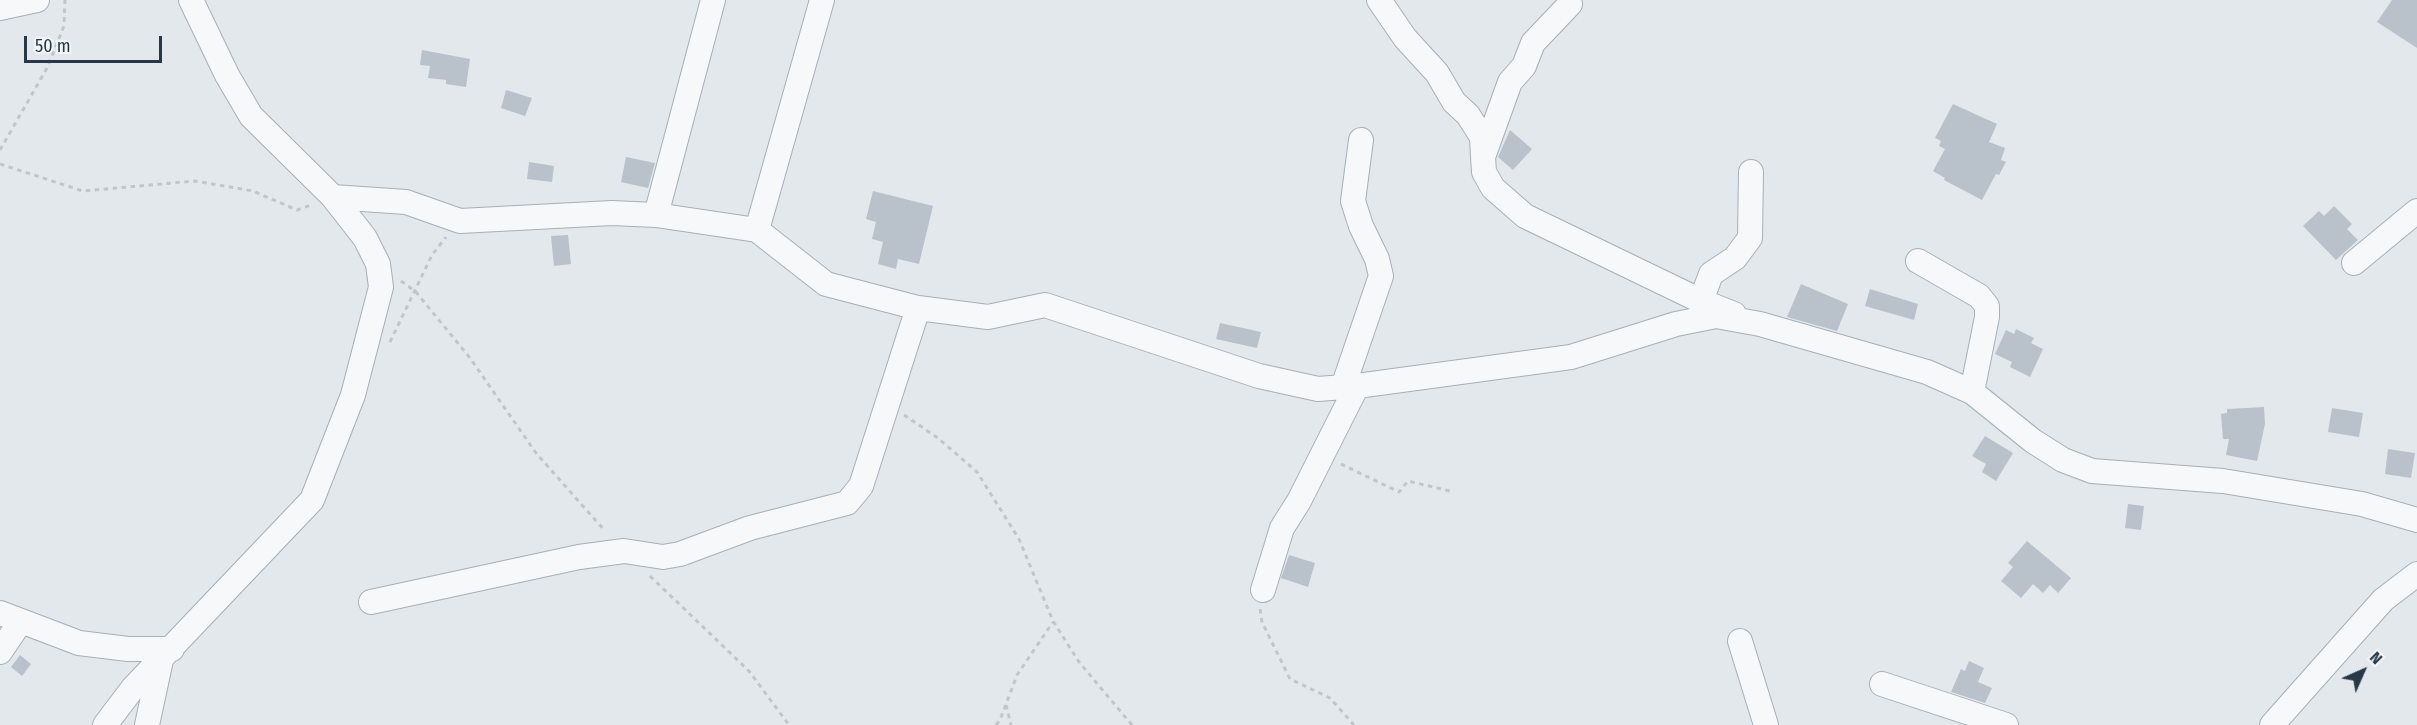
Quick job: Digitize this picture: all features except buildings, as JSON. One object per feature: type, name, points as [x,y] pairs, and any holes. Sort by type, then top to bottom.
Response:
[{"type":"street","points":[[0,8],[37,0]]},
{"type":"street","points":[[105,725],[134,688],[312,500],[353,395],[381,287],[378,264],[366,238],[333,197],[251,116],[227,75],[191,0]]},
{"type":"street","points":[[656,215],[713,0]]},
{"type":"street","points":[[757,231],[822,0]]},
{"type":"street","points":[[1379,0],[1405,38],[1437,73],[1454,102],[1468,115],[1482,137],[1484,172],[1492,189],[1525,216],[1701,300],[1760,324]]},
{"type":"street","points":[[1483,157],[1510,82],[1524,66],[1533,43],[1570,4]]},
{"type":"street","points":[[1263,590],[1282,528],[1323,454],[1350,387],[1381,276],[1377,259],[1361,226],[1353,201],[1361,140]]},
{"type":"street","points":[[1701,300],[1711,274],[1735,258],[1750,238],[1751,172]]},
{"type":"street","points":[[333,197],[406,202],[460,221],[612,213],[656,215],[757,231],[826,284],[918,308],[988,317],[1045,305],[1259,376],[1318,389],[1350,387],[1571,357],[1676,324],[1716,316],[1760,324],[1927,372],[1972,392],[2033,441],[2063,460],[2092,471],[2223,481],[2362,504],[2417,520]]},
{"type":"street","points":[[2354,263],[2417,211]]},
{"type":"street","points":[[1918,261],[1979,296],[1987,306],[1987,317],[1972,392]]},
{"type":"street","points":[[371,602],[579,557],[624,551],[663,557],[680,554],[750,528],[847,503],[861,486],[918,308]]},
{"type":"street","points":[[2272,725],[2383,600],[2417,574]]},
{"type":"street","points":[[0,652],[11,617],[79,643],[166,655]]},
{"type":"street","points":[[1740,641],[1766,725]]},
{"type":"street","points":[[147,725],[166,655]]},
{"type":"street","points":[[1882,684],[2006,725]]},
{"type":"path","points":[[0,150],[47,69],[64,26],[65,0]]},
{"type":"path","points":[[0,164],[84,190],[195,181],[253,191],[297,210],[333,197]]},
{"type":"path","points":[[389,344],[432,255],[460,221]]},
{"type":"path","points":[[378,264],[416,292],[470,358],[536,453],[624,551]]},
{"type":"path","points":[[887,404],[938,438],[977,472],[1019,539],[1053,621],[1079,662],[1132,725]]},
{"type":"path","points":[[1323,454],[1399,492],[1408,481],[1454,492]]},
{"type":"path","points":[[649,575],[749,670],[789,725]]},
{"type":"path","points":[[1263,590],[1260,606],[1262,622],[1290,679],[1330,698],[1354,725]]},
{"type":"path","points":[[996,725],[1017,675],[1053,621]]},
{"type":"path","points":[[1006,703],[1011,725]]}]
